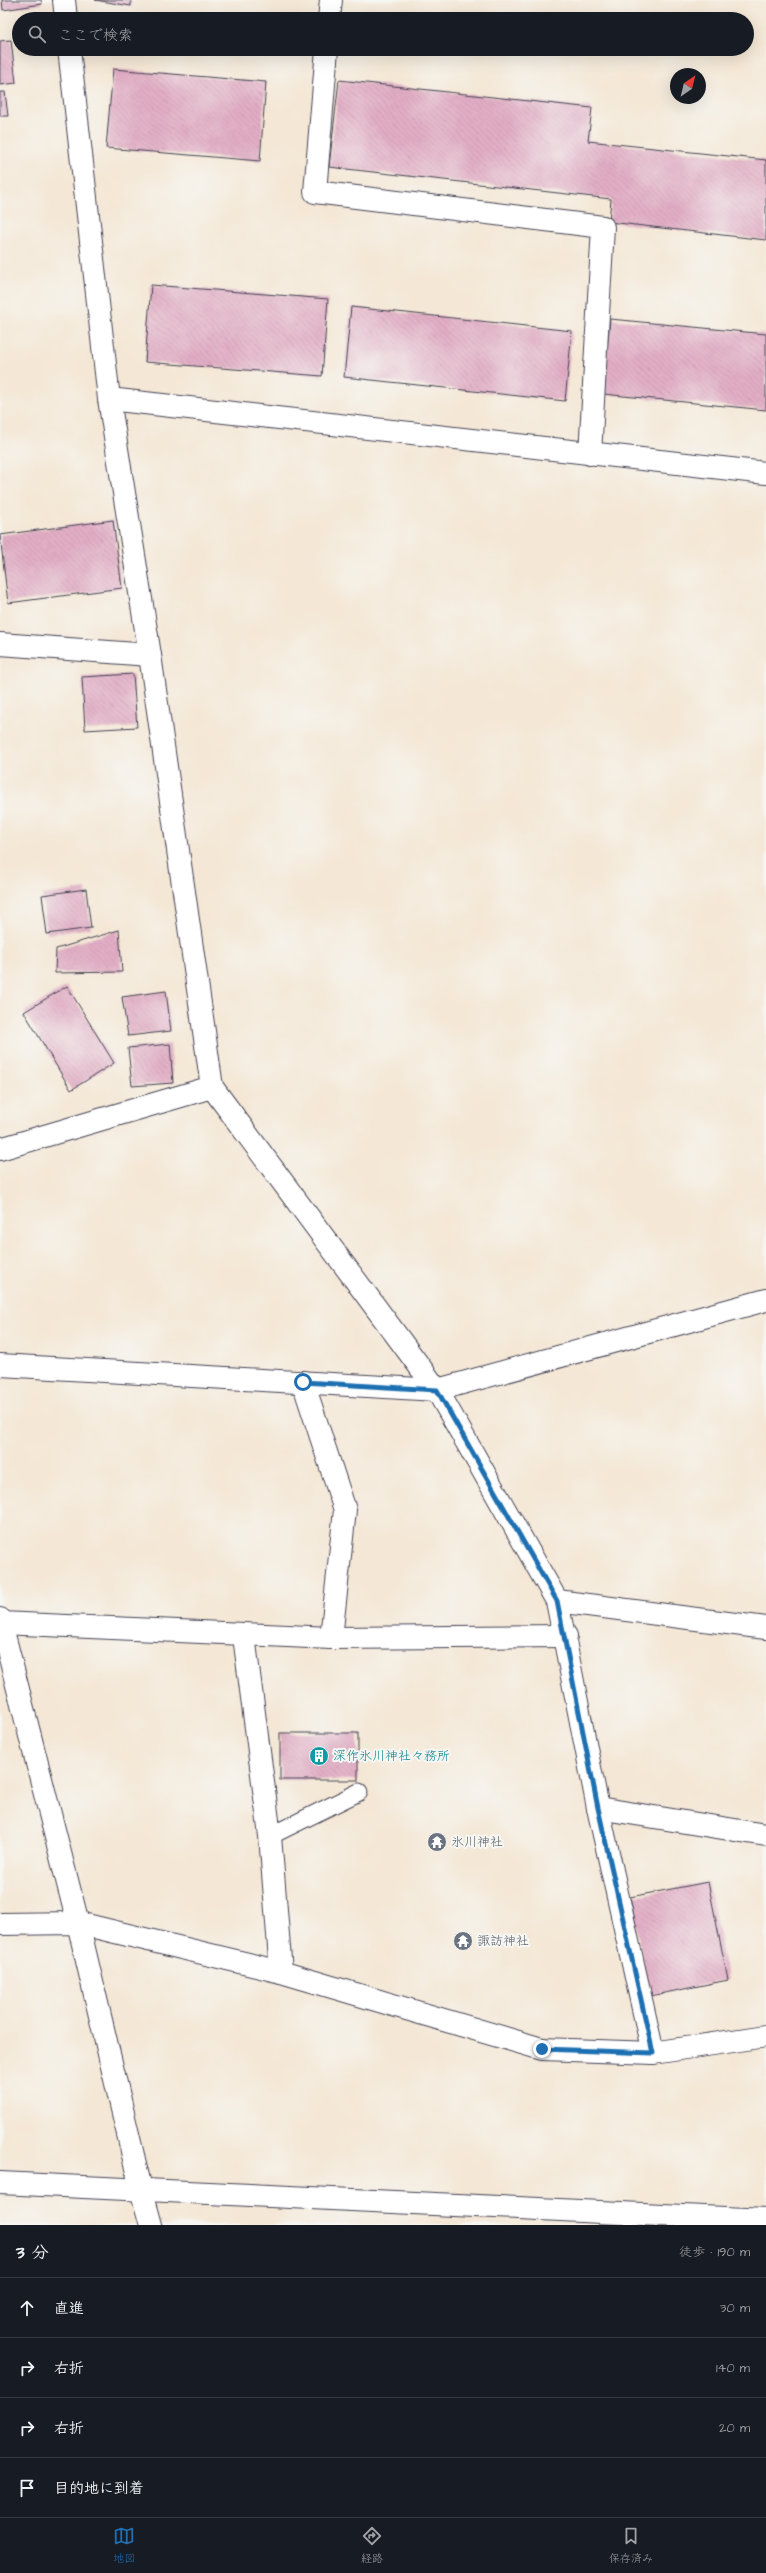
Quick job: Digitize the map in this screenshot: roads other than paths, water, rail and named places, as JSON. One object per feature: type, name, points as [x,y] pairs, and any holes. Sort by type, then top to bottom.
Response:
[{"type":"street","points":[[64,0],[65,12]]},
{"type":"street","points":[[329,12],[330,0]]},
{"type":"street","points":[[70,56],[109,399],[150,655],[212,1087],[437,1390],[557,1601],[566,1636],[598,1808],[653,2053]]},
{"type":"street","points":[[326,56],[315,192],[603,227],[590,454]]},
{"type":"street","points":[[109,399],[766,473]]},
{"type":"street","points":[[0,644],[150,655]]},
{"type":"street","points":[[0,1148],[212,1087]]},
{"type":"street","points":[[0,1366],[437,1390],[766,1300]]},
{"type":"street","points":[[303,1382],[345,1510],[331,1638]]},
{"type":"street","points":[[557,1601],[766,1628]]},
{"type":"street","points":[[151,2225],[141,2189],[78,1923],[1,1621],[244,1636],[331,1638],[566,1636]]},
{"type":"street","points":[[244,1636],[270,1836],[281,1972]]},
{"type":"street","points":[[598,1808],[766,1835]]},
{"type":"street","points":[[0,1924],[78,1923],[281,1972],[542,2049],[653,2053],[766,2036]]},
{"type":"street","points":[[0,2184],[141,2189],[766,2220]]},
{"type":"lane","points":[[270,1836],[359,1792]]},
{"type":"place","name":"深作氷川神社々務所","points":[[319,1756]]},
{"type":"place","name":"氷川神社","points":[[437,1842]]},
{"type":"place","name":"諏訪神社","points":[[463,1941]]}]
